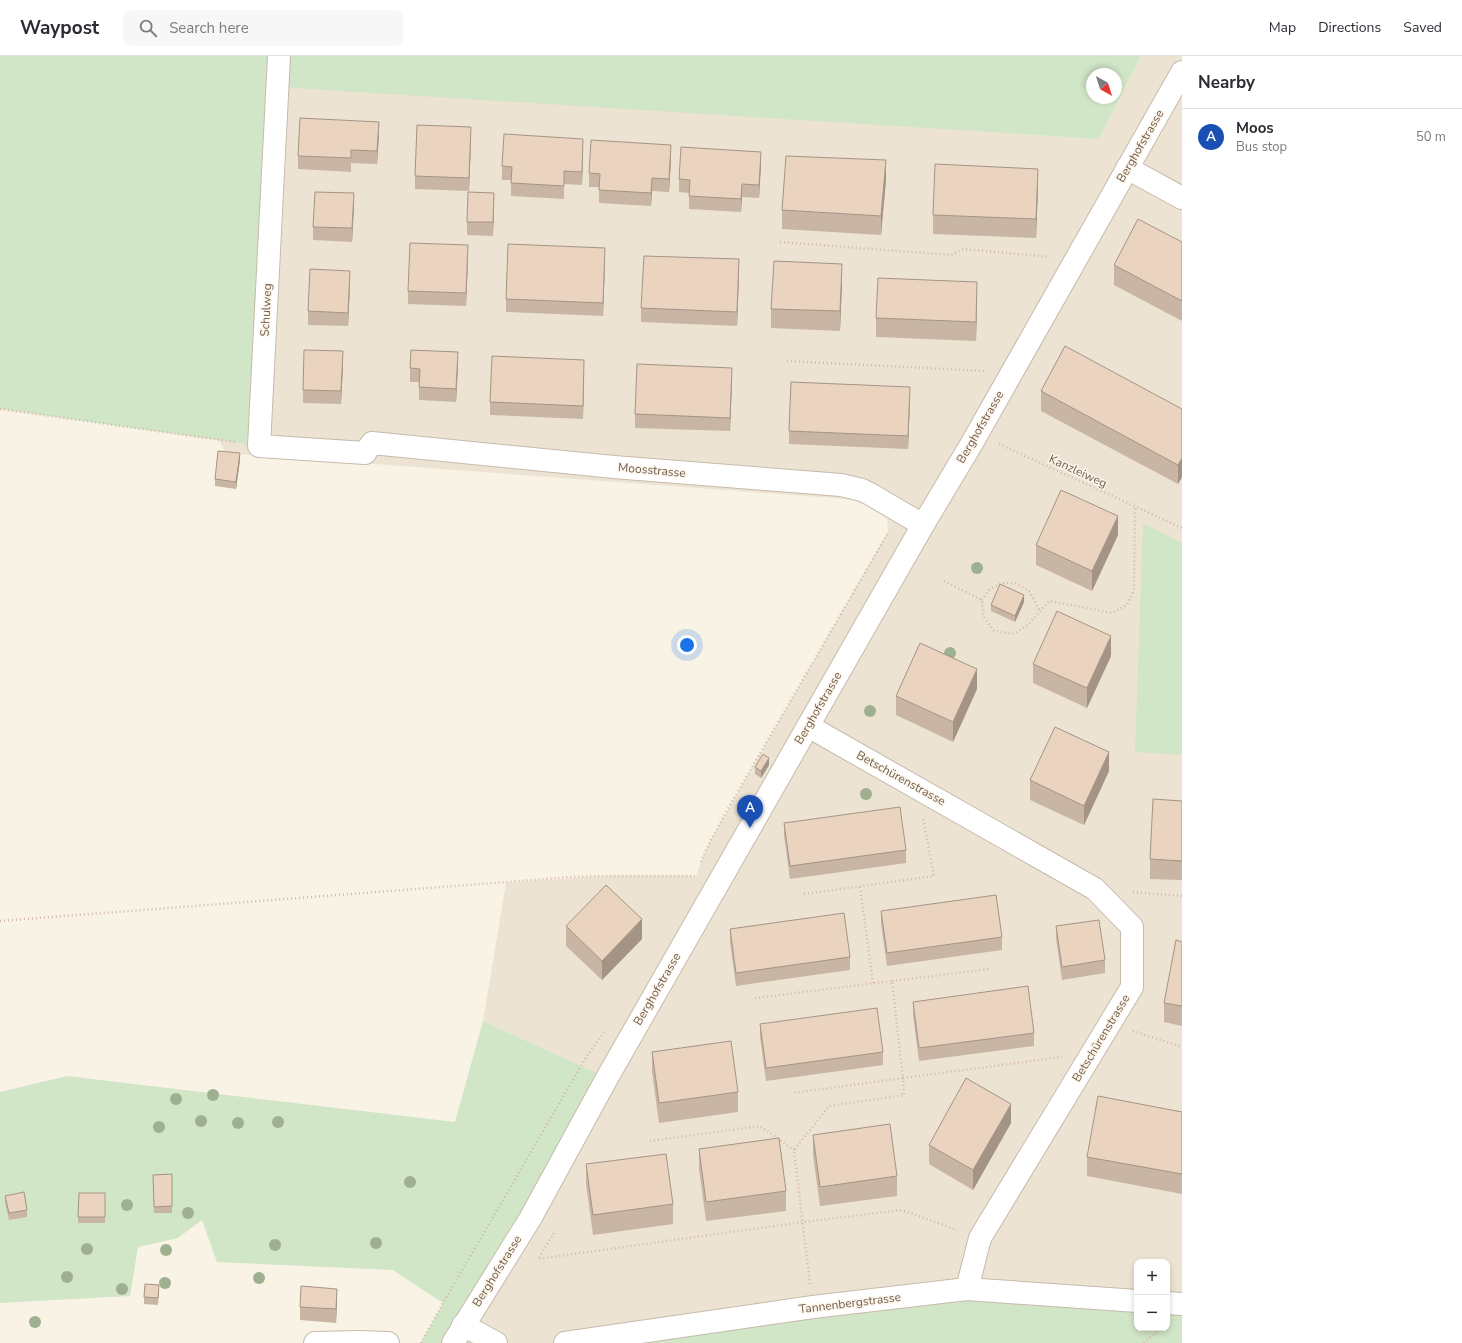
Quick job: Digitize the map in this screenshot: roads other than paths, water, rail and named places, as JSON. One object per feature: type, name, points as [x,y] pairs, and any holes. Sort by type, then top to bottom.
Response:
[{"type":"street","name":"Schulweg","points":[[279,56],[259,446],[365,453],[372,443]]},
{"type":"street","name":"Berghofstrasse","points":[[458,1334],[530,1219],[607,1078],[923,525],[972,443],[1182,72]]},
{"type":"street","points":[[1127,168],[1182,198]]},
{"type":"street","name":"Moosstrasse","points":[[372,443],[614,467],[841,485],[862,490],[923,525]]},
{"type":"street","name":"Betschürenstrasse","points":[[808,726],[1095,889],[1132,927],[1132,987],[980,1238],[967,1289]]},
{"type":"street","name":"Tannenbergstrasse","points":[[565,1343],[813,1307],[967,1289],[1134,1301]]},
{"type":"street","points":[[1170,1303],[1182,1304]]},
{"type":"street","points":[[458,1334],[496,1343]]},
{"type":"street","points":[[314,1343],[388,1343]]},
{"type":"place","name":"Moos","points":[[750,828]]}]
